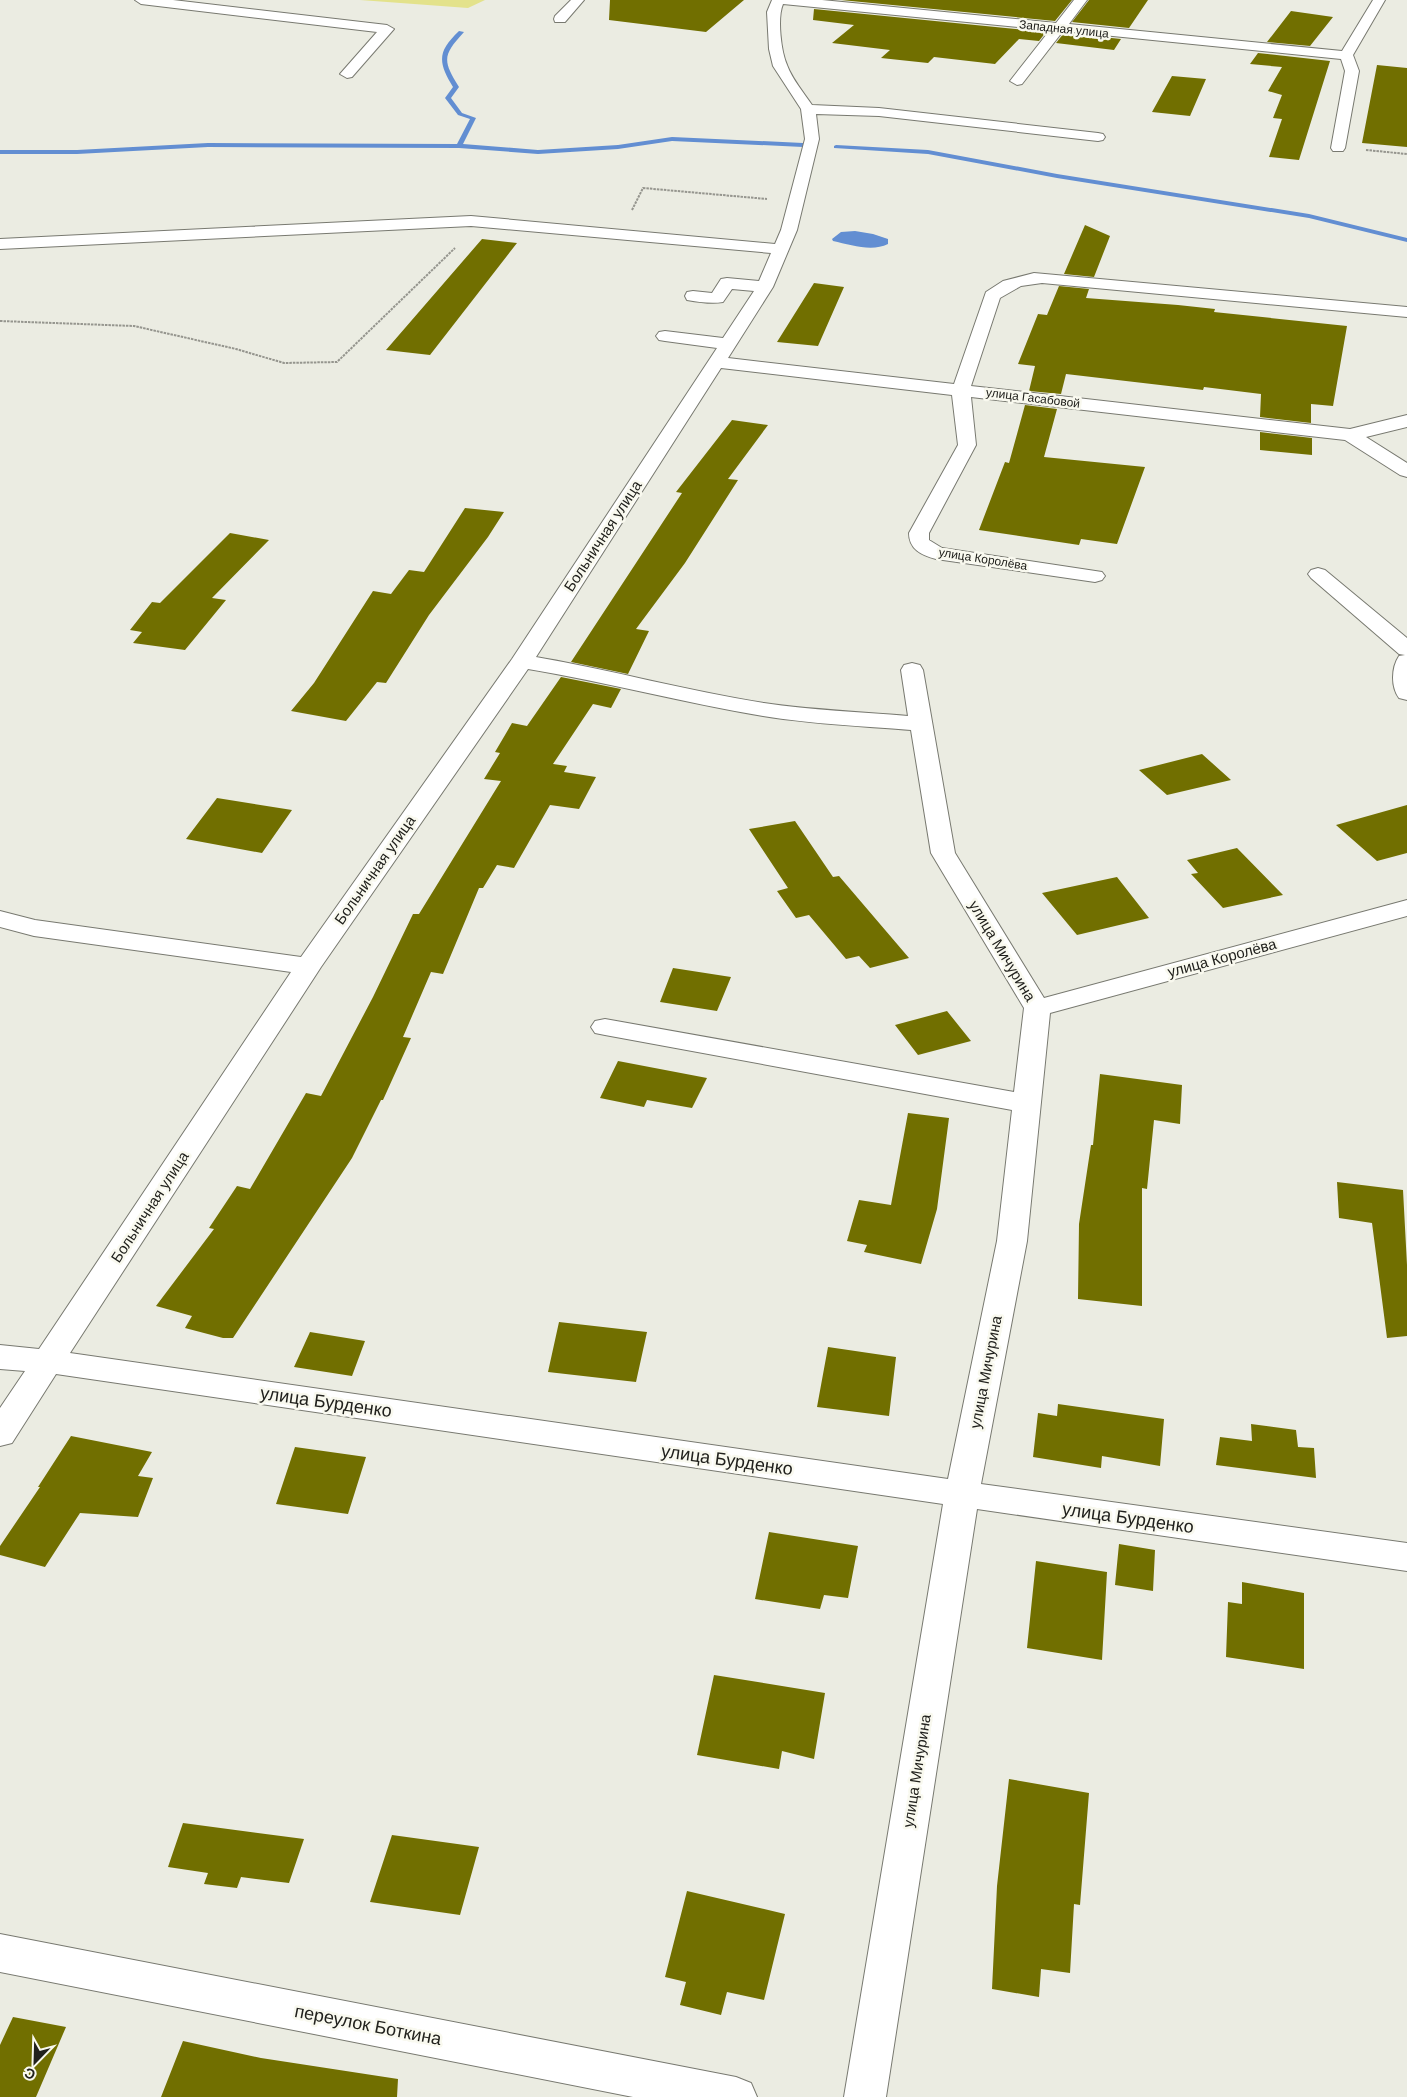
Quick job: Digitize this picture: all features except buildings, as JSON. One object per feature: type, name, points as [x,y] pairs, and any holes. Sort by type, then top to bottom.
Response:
[{"type":"street","points":[[141,0],[387,29],[347,74]]},
{"type":"street","points":[[560,20],[578,0]]},
{"type":"street","points":[[778,0],[773,12],[776,49],[780,66],[808,109],[908,115],[1098,137]]},
{"type":"street","name":"Западная улица","points":[[783,0],[1346,55]]},
{"type":"street","points":[[1017,81],[1081,0]]},
{"type":"street","points":[[1338,148],[1352,71],[1346,55],[1379,0]]},
{"type":"street","name":"Больничная улица","points":[[0,1434],[308,966],[522,661],[765,287],[789,230],[812,138],[808,109]]},
{"type":"street","points":[[0,244],[482,222],[781,249]]},
{"type":"street","points":[[961,390],[992,296],[1010,283],[1024,279],[1042,278],[1090,282],[1407,312]]},
{"type":"street","points":[[693,296],[718,298],[727,283],[765,287]]},
{"type":"street","name":"улица Гасабовой","points":[[665,336],[722,353],[961,390],[1350,435]]},
{"type":"street","name":"улица Королёва","points":[[961,390],[967,445],[919,533],[919,543],[936,553],[1096,576]]},
{"type":"street","points":[[1350,435],[1407,421]]},
{"type":"street","points":[[1350,435],[1407,471]]},
{"type":"street","points":[[1318,574],[1407,650]]},
{"type":"street","points":[[522,661],[592,673],[684,695],[765,710],[921,724]]},
{"type":"street","points":[[1407,662],[1404,688],[1407,693]]},
{"type":"street","name":"улица Мичурина","points":[[865,2097],[962,1494],[1012,1241],[1037,1008],[943,854],[912,670]]},
{"type":"street","name":"улица Королёва","points":[[1037,1008],[1407,908]]},
{"type":"street","points":[[0,919],[34,928],[308,966]]},
{"type":"street","points":[[605,1027],[1027,1104]]},
{"type":"street","name":"улица Бурденко","points":[[0,1356],[48,1361],[1407,1557]]},
{"type":"street","name":"переулок Боткина","points":[[0,1953],[736,2097]]},
{"type":"path","points":[[1338,148],[1407,154]]},
{"type":"path","points":[[631,212],[643,188],[796,201]]},
{"type":"path","points":[[0,321],[134,326],[236,349],[284,363],[337,362],[482,222]]},
{"type":"shaded area","points":[[360,0],[485,0],[468,8]]},
{"type":"water","points":[[855,231],[888,239],[888,244],[868,248],[833,241],[832,239],[841,232]]},
{"type":"waterway","points":[[459,146],[473,118],[460,114],[448,98],[456,87],[444,64],[444,58],[448,46],[461,32]]},
{"type":"waterway","points":[[459,146],[538,152],[618,147],[672,139],[803,145]]},
{"type":"waterway","points":[[0,152],[77,152],[208,145],[459,146]]},
{"type":"waterway","points":[[836,147],[928,152],[1057,176],[1309,216],[1407,240]]}]
